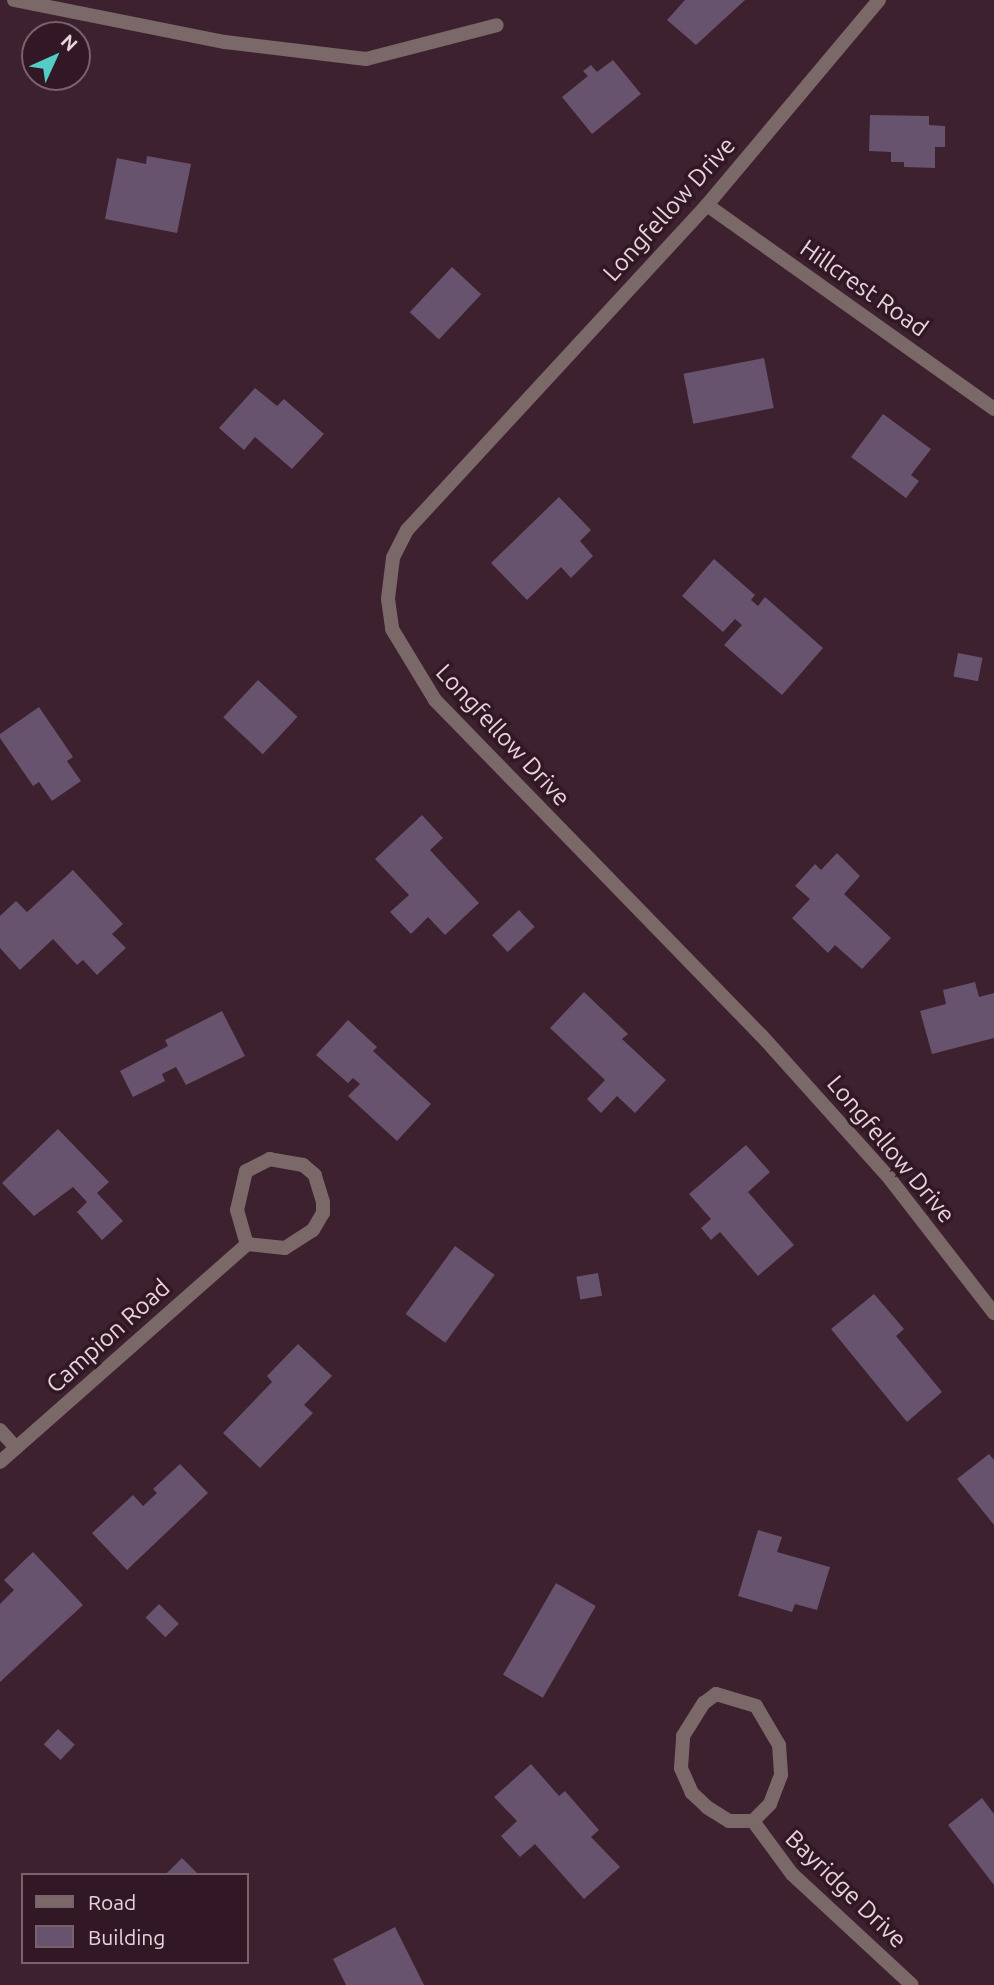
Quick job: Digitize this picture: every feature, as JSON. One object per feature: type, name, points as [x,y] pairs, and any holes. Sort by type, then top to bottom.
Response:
[{"type":"street","points":[[14,0],[225,42],[366,59],[497,25]]},
{"type":"street","name":"Longfellow Drive","points":[[879,0],[707,205],[407,530],[388,577],[392,629],[435,700],[761,1035],[890,1179],[994,1312]]},
{"type":"street","name":"Hillcrest Road","points":[[707,205],[994,409]]},
{"type":"street","points":[[270,1159],[303,1165],[315,1175],[323,1202],[323,1213],[313,1230],[285,1248],[247,1244],[237,1210],[246,1171],[270,1159]]},
{"type":"street","name":"Campion Road","points":[[0,1462],[247,1244]]},
{"type":"street","points":[[0,1430],[16,1448]]},
{"type":"street","name":"Bayridge Drive","points":[[716,1694],[756,1706],[779,1745],[781,1775],[771,1804],[753,1821],[729,1821],[707,1807],[692,1793],[681,1768],[683,1737],[704,1703],[716,1694]]},
{"type":"street","name":"Bayridge Drive","points":[[753,1821],[792,1874],[912,1985]]},
{"type":"building","points":[[685,0],[745,0],[696,45],[667,20]]},
{"type":"building","points":[[613,60],[641,94],[592,134],[562,97],[588,76],[583,71],[591,65],[597,72]]},
{"type":"building","points":[[870,115],[929,116],[929,125],[945,126],[945,147],[935,147],[935,168],[904,167],[904,162],[891,162],[891,152],[869,151]]},
{"type":"building","points":[[147,156],[191,164],[177,233],[105,219],[117,158],[146,164]]},
{"type":"building","points":[[452,267],[481,294],[439,340],[410,312]]},
{"type":"building","points":[[764,358],[774,408],[693,424],[684,374]]},
{"type":"building","points":[[255,388],[277,406],[284,399],[324,434],[292,469],[255,437],[244,450],[219,428]]},
{"type":"building","points":[[883,414],[931,449],[911,475],[919,481],[906,498],[851,457]]},
{"type":"building","points":[[559,497],[591,530],[580,541],[593,556],[571,578],[561,567],[527,600],[491,563]]},
{"type":"building","points":[[714,559],[755,595],[751,600],[758,606],[765,597],[823,648],[782,695],[724,645],[742,625],[735,619],[723,632],[682,596]]},
{"type":"building","points":[[958,653],[983,658],[978,681],[953,677]]},
{"type":"building","points":[[258,680],[297,717],[263,754],[223,717]]},
{"type":"building","points":[[39,707],[73,757],[67,761],[81,781],[52,801],[39,782],[33,786],[0,738],[0,734]]},
{"type":"building","points":[[422,815],[443,838],[430,850],[479,903],[445,935],[428,917],[411,934],[390,912],[409,895],[375,859]]},
{"type":"building","points":[[837,853],[860,876],[844,894],[891,938],[862,969],[835,945],[828,953],[792,918],[810,899],[795,886],[815,864],[821,870]]},
{"type":"building","points":[[73,870],[123,924],[112,934],[126,948],[97,975],[83,960],[77,965],[53,939],[20,970],[0,948],[0,916],[16,901],[27,912]]},
{"type":"building","points":[[519,910],[535,927],[508,952],[492,935]]},
{"type":"building","points":[[975,982],[979,997],[994,993],[994,1038],[932,1054],[920,1011],[946,1004],[943,990]]},
{"type":"building","points":[[584,992],[628,1034],[622,1039],[666,1080],[635,1113],[617,1096],[601,1113],[587,1099],[605,1080],[550,1028]]},
{"type":"building","points":[[222,1011],[245,1056],[186,1085],[176,1067],[162,1074],[165,1081],[133,1097],[120,1071],[168,1046],[165,1040]]},
{"type":"building","points":[[348,1020],[377,1047],[373,1051],[431,1104],[397,1141],[348,1096],[360,1084],[353,1078],[348,1083],[316,1055]]},
{"type":"building","points":[[58,1129],[109,1182],[97,1193],[123,1221],[102,1240],[77,1212],[87,1202],[73,1187],[34,1216],[2,1183]]},
{"type":"building","points":[[746,1145],[770,1172],[748,1192],[794,1245],[758,1276],[720,1232],[711,1240],[701,1228],[711,1219],[689,1194]]},
{"type":"building","points":[[455,1246],[495,1275],[445,1343],[406,1314]]},
{"type":"building","points":[[598,1273],[602,1296],[580,1299],[576,1277]]},
{"type":"building","points":[[874,1294],[904,1329],[896,1336],[942,1392],[907,1422],[831,1329]]},
{"type":"building","points":[[298,1344],[332,1376],[304,1405],[313,1413],[260,1468],[223,1433],[272,1382],[267,1376]]},
{"type":"building","points":[[989,1454],[994,1460],[994,1525],[957,1479]]},
{"type":"building","points":[[180,1464],[208,1493],[127,1570],[92,1533],[133,1495],[143,1506],[157,1493],[153,1489]]},
{"type":"building","points":[[758,1530],[782,1537],[777,1552],[830,1567],[817,1610],[795,1604],[792,1612],[738,1596]]},
{"type":"building","points":[[33,1552],[83,1605],[0,1682],[0,1604],[14,1590],[4,1580]]},
{"type":"building","points":[[556,1583],[596,1606],[543,1698],[503,1675]]},
{"type":"building","points":[[159,1604],[179,1624],[165,1637],[146,1617]]},
{"type":"building","points":[[58,1729],[75,1745],[60,1760],[44,1744]]},
{"type":"building","points":[[531,1764],[559,1796],[565,1791],[599,1830],[591,1837],[620,1867],[584,1899],[535,1844],[520,1857],[501,1836],[517,1821],[494,1797]]},
{"type":"building","points":[[982,1798],[994,1814],[994,1885],[948,1825]]},
{"type":"building","points":[[182,1858],[197,1873],[167,1873]]},
{"type":"building","points":[[395,1927],[424,1985],[346,1985],[333,1959]]}]
